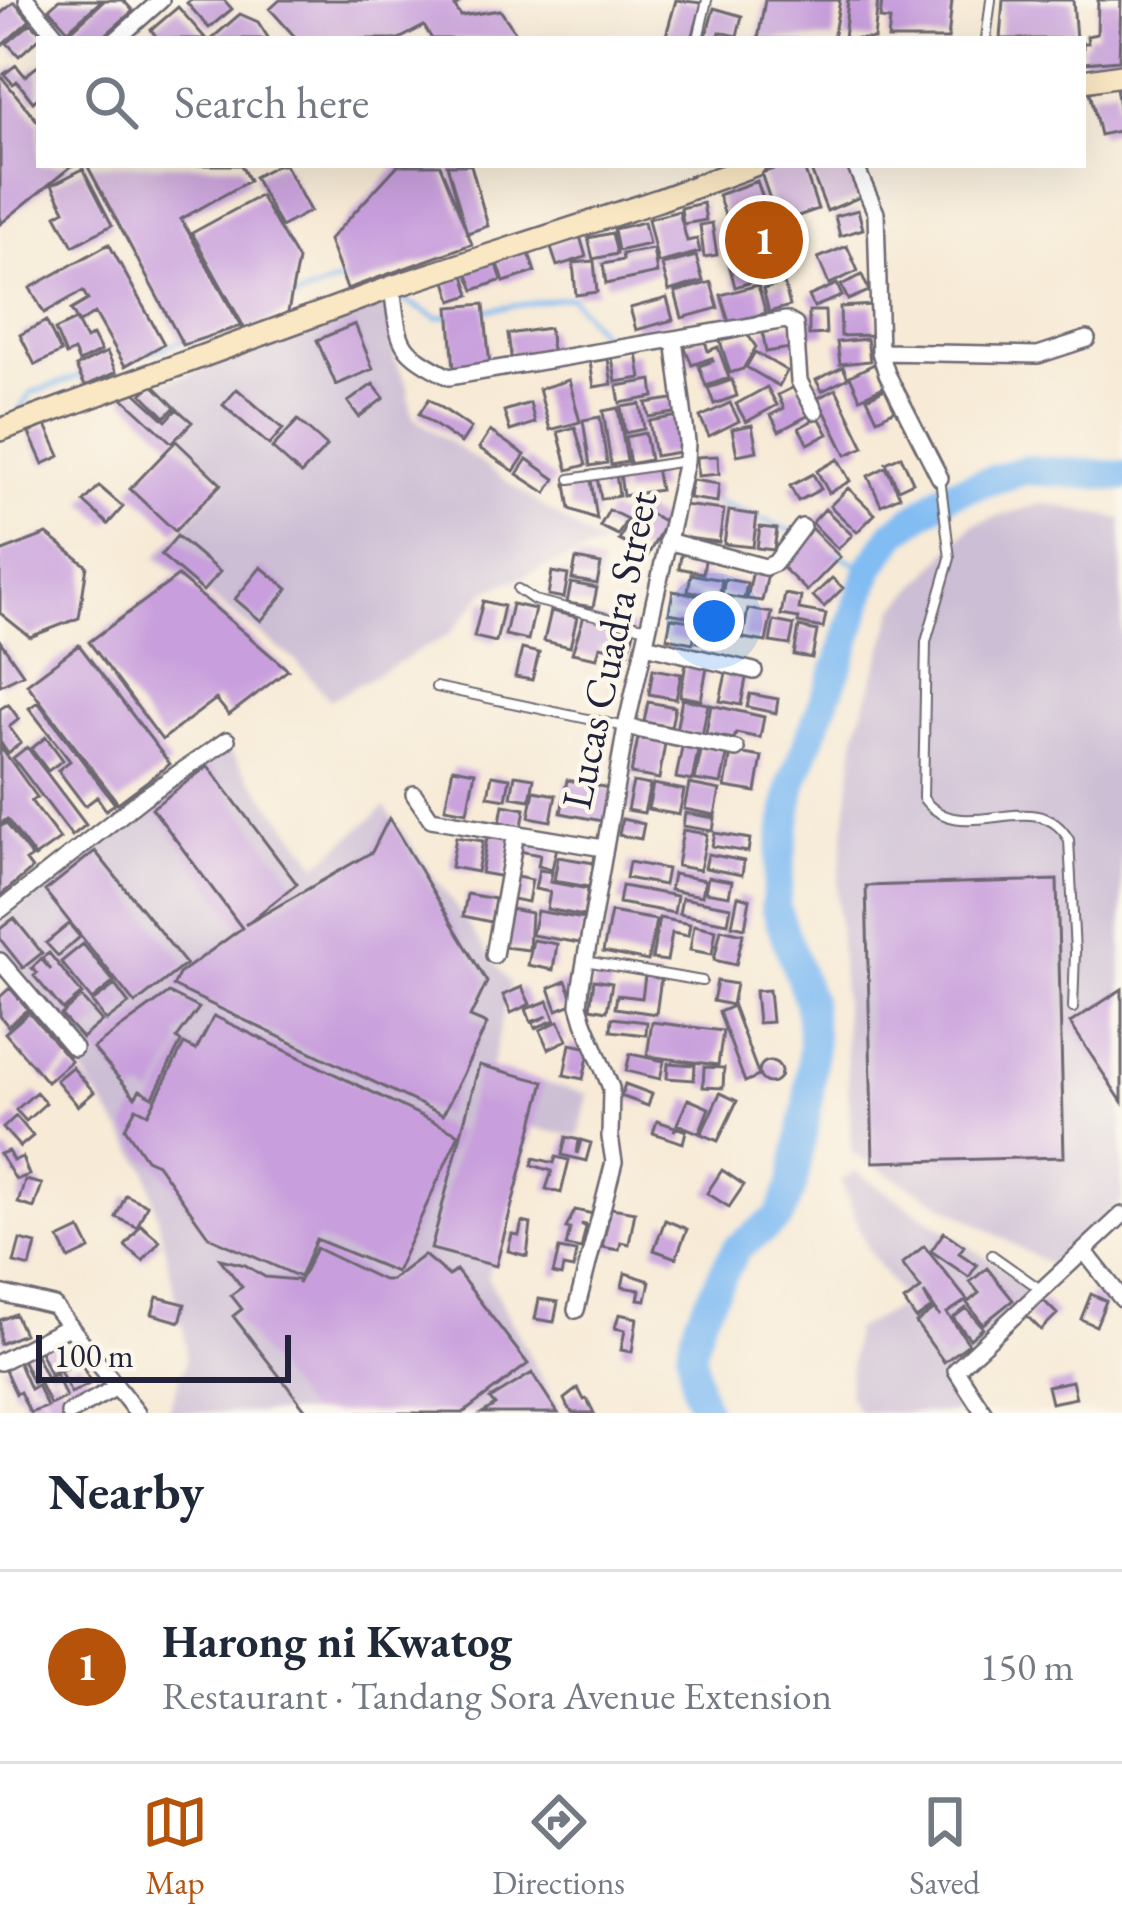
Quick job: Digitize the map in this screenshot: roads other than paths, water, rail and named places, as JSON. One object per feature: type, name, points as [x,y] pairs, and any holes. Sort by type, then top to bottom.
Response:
[{"type":"main road","points":[[1086,81],[1122,75]]},
{"type":"main road","points":[[0,430],[392,287],[739,168]]},
{"type":"street","points":[[27,0],[57,36]]},
{"type":"street","points":[[120,36],[161,0]]},
{"type":"street","points":[[856,168],[876,213],[880,352],[886,374],[940,478]]},
{"type":"street","points":[[392,287],[404,349],[449,377],[786,320],[795,325],[799,381],[815,411]]},
{"type":"street","name":"Lucas Cuadra Street","points":[[576,1310],[614,1162],[611,1088],[579,1005],[626,727],[686,461],[688,442],[674,339]]},
{"type":"street","points":[[880,352],[1038,355],[1087,339]]},
{"type":"street","points":[[668,541],[765,567],[775,563],[802,527]]},
{"type":"street","points":[[647,637],[754,671]]},
{"type":"street","points":[[626,727],[736,749]]},
{"type":"street","points":[[0,910],[144,797],[227,740]]},
{"type":"street","points":[[414,794],[431,819],[604,848]]},
{"type":"street","points":[[494,955],[516,833]]},
{"type":"street","points":[[0,961],[74,1048]]},
{"type":"street","points":[[984,1413],[956,1370],[1122,1215]]},
{"type":"street","points":[[1085,1252],[1122,1299]]},
{"type":"street","points":[[0,1293],[54,1306],[137,1413]]},
{"type":"street","points":[[0,1362],[70,1326]]},
{"type":"street","points":[[69,1413],[115,1388]]},
{"type":"lane","points":[[699,36],[707,0]]},
{"type":"lane","points":[[986,36],[991,0]]},
{"type":"lane","points":[[570,479],[686,461]]},
{"type":"lane","points":[[940,478],[950,557],[926,642],[923,798],[939,814],[964,820],[1038,814],[1060,824],[1069,840],[1075,952],[1072,1008]]},
{"type":"lane","points":[[518,589],[534,600],[647,637]]},
{"type":"lane","points":[[436,687],[626,727]]},
{"type":"lane","points":[[584,961],[702,981]]},
{"type":"lane","points":[[992,1256],[1044,1292]]},
{"type":"waterway","points":[[288,301],[345,279]]},
{"type":"waterway","points":[[398,297],[437,318],[453,315]]},
{"type":"waterway","points":[[482,311],[571,297],[609,344]]},
{"type":"waterway","points":[[142,355],[182,341]]},
{"type":"waterway","points":[[16,415],[31,393],[86,374]]},
{"type":"waterway","points":[[706,1413],[696,1387],[691,1351],[700,1318],[736,1249],[779,1217],[792,1187],[808,1104],[813,1045],[809,1001],[775,907],[781,855],[792,783],[841,659],[869,570],[895,532],[950,493],[1025,470],[1122,476]]},
{"type":"waterway","points":[[714,501],[792,531]]},
{"type":"waterway","points":[[835,553],[869,570]]},
{"type":"place","name":"Harong ni Kwatog","points":[[764,240]]}]
